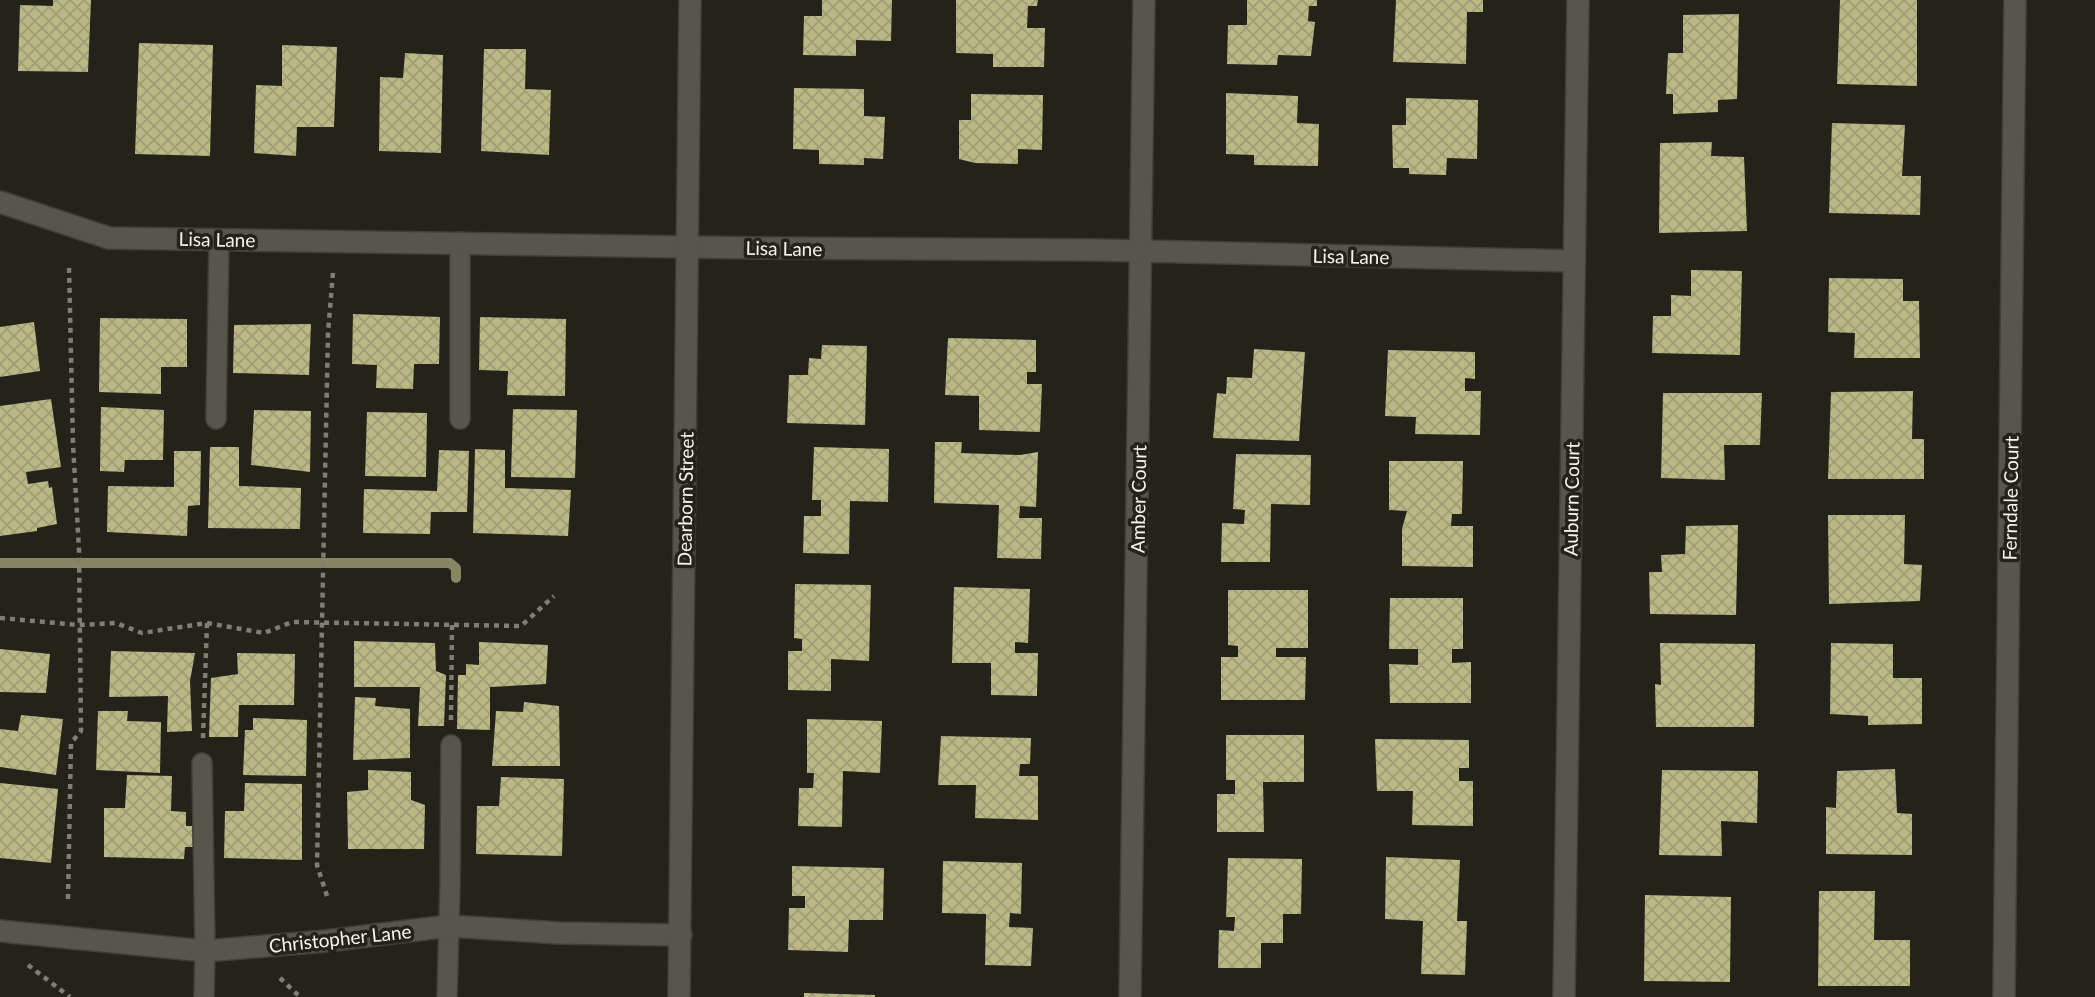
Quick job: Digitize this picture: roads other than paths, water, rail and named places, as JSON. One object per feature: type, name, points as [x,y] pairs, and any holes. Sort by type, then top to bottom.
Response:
[{"type":"street","name":"Dearborn Street","points":[[679,997],[690,0]]},
{"type":"street","name":"Amber Court","points":[[1130,997],[1144,0]]},
{"type":"street","name":"Auburn Court","points":[[1564,997],[1578,0]]},
{"type":"street","name":"Ferndale Court","points":[[2004,997],[2015,0]]},
{"type":"street","name":"Lisa Lane","points":[[0,202],[109,238],[1097,250],[1574,261]]},
{"type":"street","name":"Christopher Lane","points":[[0,931],[205,951],[326,941],[449,926],[559,933],[681,934]]},
{"type":"lane","points":[[216,419],[219,239]]},
{"type":"lane","points":[[460,242],[460,419]]},
{"type":"lane","points":[[447,997],[451,746]]},
{"type":"lane","points":[[202,763],[204,997]]},
{"type":"waterway","points":[[0,563],[450,563],[456,568],[456,578]]}]
